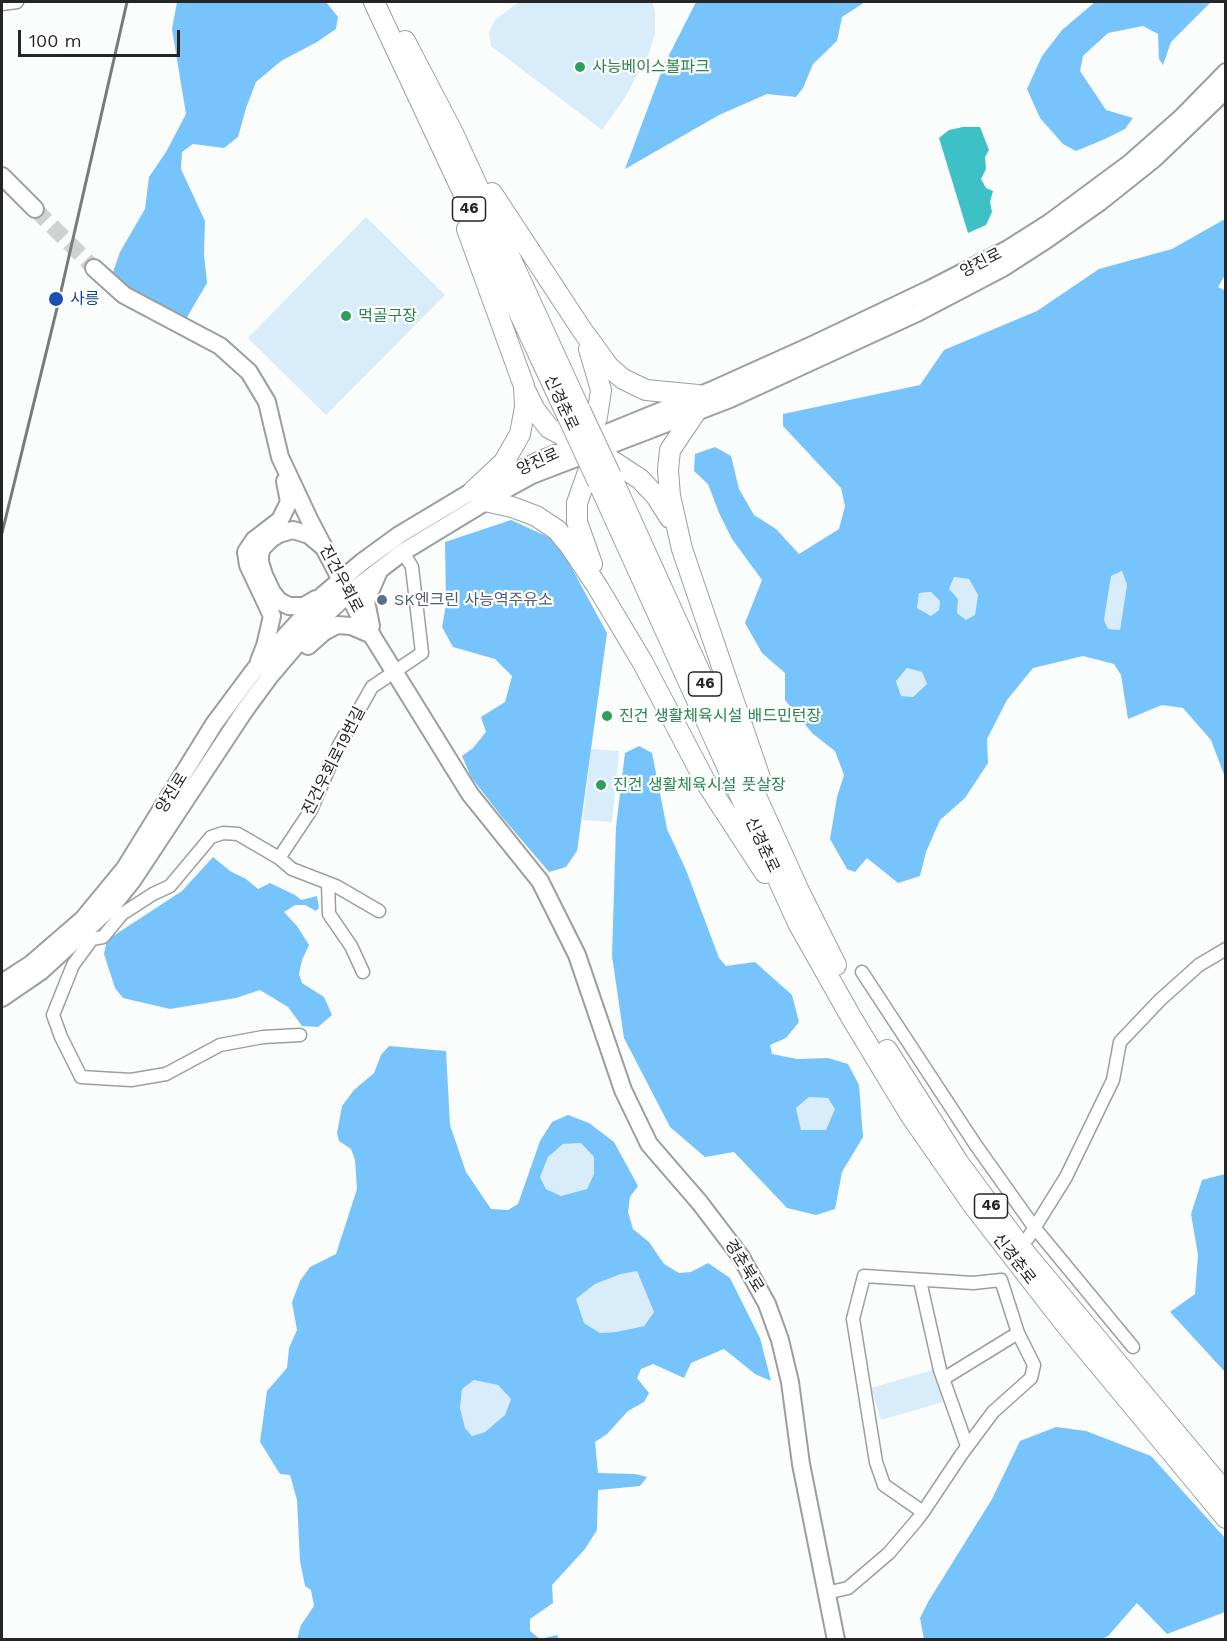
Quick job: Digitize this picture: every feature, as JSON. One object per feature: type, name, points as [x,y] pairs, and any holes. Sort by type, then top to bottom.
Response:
[{"type":"highway","name":"신경춘로","points":[[374,2],[446,137]]},
{"type":"highway","name":"신경춘로","points":[[387,2],[446,137],[573,413],[799,891],[836,964],[885,1047],[958,1162],[1026,1254],[1226,1493]]},
{"type":"highway","points":[[446,137],[609,368],[623,379],[646,390],[697,404],[670,450],[668,470],[676,528],[799,891]]},
{"type":"highway","points":[[446,137],[458,207],[535,410],[549,428],[592,447],[640,479],[656,496],[676,528]]},
{"type":"highway","points":[[582,330],[600,390],[592,447],[577,503],[577,522],[583,543],[615,615]]},
{"type":"highway","points":[[524,386],[525,407],[520,434],[504,462],[479,496],[536,516],[557,530],[615,615],[643,663],[705,782],[798,923]]},
{"type":"highway","name":"신경춘로","points":[[604,479],[798,923],[851,1017],[911,1116],[973,1205],[1074,1335],[1226,1518]]},
{"type":"main road","name":"양진로","points":[[697,404],[1008,249],[1049,223],[1130,163],[1182,117],[1226,72]]},
{"type":"main road","name":"양진로","points":[[2,998],[40,972],[111,907],[132,881],[245,710],[362,562],[399,536],[479,496],[543,459],[592,447],[917,313],[1000,269],[1100,202],[1154,159],[1226,90]]},
{"type":"main road","points":[[3,180],[35,209]]},
{"type":"main road","name":"진건우회로","points":[[94,268],[124,295],[220,346],[249,372],[267,402],[280,457],[344,587],[470,794],[540,881],[565,928]]},
{"type":"main road","points":[[255,669],[266,646],[272,616],[248,565],[246,552],[254,540],[280,520],[289,502],[280,457]]},
{"type":"main road","name":"양진로","points":[[2,983],[31,964],[83,919],[125,868],[214,724],[255,669],[323,595],[379,570],[479,496]]},
{"type":"main road","points":[[309,519],[339,555],[347,560],[362,562]]},
{"type":"main road","points":[[323,546],[309,535],[293,530],[271,539],[262,548],[260,562],[272,592],[279,601],[289,606],[304,606],[323,595]]},
{"type":"main road","points":[[372,635],[366,601],[379,570]]},
{"type":"main road","points":[[280,665],[337,625],[351,626],[372,635]]},
{"type":"main road","name":"경춘북로","points":[[565,928],[577,955],[623,1089],[649,1144],[700,1203],[741,1257],[767,1304],[780,1340],[790,1382],[801,1464],[836,1640]]},
{"type":"street","points":[[2,4],[17,2]]},
{"type":"street","name":"진건우회로19번길","points":[[279,858],[311,810],[338,747],[372,687],[422,653],[412,567],[403,552]]},
{"type":"street","points":[[300,1035],[263,1037],[220,1046],[166,1074],[131,1080],[81,1077],[52,1015],[72,967],[92,939],[103,937],[122,914],[170,886],[211,837],[223,832],[238,834],[279,858],[292,869],[328,883],[379,911]]},
{"type":"street","points":[[328,883],[329,914],[351,946],[363,972]]},
{"type":"street","points":[[1031,1232],[1066,1177],[1113,1080],[1120,1042],[1160,1000],[1191,972],[1226,949]]},
{"type":"street","points":[[62,952],[72,967]]},
{"type":"street","points":[[862,972],[1031,1232],[1133,1347]]},
{"type":"street","points":[[826,1593],[848,1588],[889,1553],[923,1512],[967,1446],[993,1412],[1031,1377],[1034,1365],[1018,1334],[1005,1275],[973,1283],[864,1276],[853,1319],[876,1461],[884,1485],[923,1512]]},
{"type":"street","points":[[920,1281],[943,1379],[967,1446]]},
{"type":"street","points":[[943,1379],[1018,1334]]},
{"type":"shaded area","points":[[177,2],[326,2],[338,17],[336,29],[281,61],[256,82],[238,137],[224,148],[193,144],[182,152],[181,169],[205,221],[204,255],[207,283],[186,319],[127,292],[112,275],[120,252],[145,209],[149,177],[166,152],[186,114],[172,29]]},
{"type":"shaded area","name":"사능베이스볼파크","points":[[519,2],[652,2],[655,11],[655,34],[648,56],[624,99],[602,130],[491,46],[489,32],[495,20]]},
{"type":"shaded area","points":[[696,2],[865,2],[842,17],[837,41],[813,64],[803,88],[796,97],[767,94],[719,115],[625,169],[664,65]]},
{"type":"shaded area","points":[[1095,2],[1211,2],[1171,42],[1163,65],[1159,59],[1158,34],[1143,26],[1108,33],[1083,56],[1080,71],[1106,110],[1133,118],[1125,129],[1076,151],[1063,144],[1040,118],[1027,89],[1042,56],[1062,30]]},
{"type":"shaded area","points":[[980,127],[989,150],[985,157],[986,169],[981,179],[986,188],[993,191],[990,202],[992,212],[986,225],[968,233],[939,138],[949,130]]},
{"type":"shaded area","name":"먹골구장","points":[[366,217],[445,295],[326,415],[248,338]]},
{"type":"shaded area","points":[[1225,219],[1225,275],[1218,287],[1226,291],[1225,777],[1211,740],[1183,708],[1162,705],[1128,719],[1121,675],[1114,664],[1083,656],[1033,668],[1007,700],[987,739],[988,763],[965,798],[940,820],[926,852],[920,876],[898,883],[867,858],[855,872],[847,869],[830,839],[837,797],[844,775],[835,751],[812,733],[785,700],[785,673],[762,653],[745,623],[762,580],[732,539],[708,484],[694,471],[695,454],[715,447],[731,456],[739,489],[754,515],[776,529],[799,554],[839,529],[845,506],[841,488],[783,426],[783,414],[920,385],[944,350],[1037,311],[1099,269],[1172,249]],"holes":[[[1122,571],[1127,585],[1120,630],[1108,629],[1104,620],[1111,576]],[[954,577],[969,579],[978,595],[975,615],[966,620],[957,613],[958,599],[949,589]],[[931,592],[940,601],[939,610],[931,616],[917,608],[919,593]],[[907,668],[922,672],[927,684],[913,697],[901,696],[896,681]]]},
{"type":"shaded area","points":[[511,520],[557,541],[607,633],[577,851],[566,867],[549,872],[471,777],[462,756],[473,748],[486,732],[481,717],[505,702],[512,676],[495,659],[453,647],[442,627],[446,605],[445,542]]},
{"type":"shaded area","points":[[1122,571],[1127,585],[1120,630],[1108,629],[1104,620],[1111,576]]},
{"type":"shaded area","points":[[954,577],[969,579],[978,595],[975,615],[966,621],[957,613],[949,589]]},
{"type":"shaded area","points":[[931,592],[940,601],[939,610],[931,616],[917,608],[919,593]]},
{"type":"shaded area","points":[[908,668],[922,672],[927,684],[913,697],[901,696],[896,680]]},
{"type":"shaded area","points":[[639,746],[652,753],[667,829],[686,870],[719,958],[726,966],[755,962],[792,995],[799,1022],[786,1038],[770,1045],[772,1054],[797,1059],[828,1058],[848,1064],[859,1085],[863,1137],[842,1172],[835,1209],[816,1215],[787,1208],[734,1152],[705,1157],[670,1127],[624,1038],[612,956],[616,827],[625,753]],"holes":[[[809,1097],[828,1098],[835,1109],[826,1130],[801,1130],[796,1108]]]},
{"type":"shaded area","name":"진건 생활체육시설 풋살장","points":[[591,749],[619,751],[612,822],[583,820]]},
{"type":"shaded area","points":[[213,857],[258,889],[270,883],[301,900],[317,896],[319,908],[316,911],[305,905],[295,905],[284,912],[297,926],[309,945],[299,974],[302,983],[324,997],[332,1015],[318,1027],[302,1026],[288,1007],[260,990],[236,998],[170,1009],[123,998],[115,988],[104,954],[107,940],[182,891]]},
{"type":"shaded area","points":[[389,1046],[446,1051],[450,1125],[466,1172],[491,1209],[508,1210],[518,1204],[540,1141],[552,1122],[568,1115],[589,1123],[614,1142],[638,1186],[630,1197],[628,1212],[633,1229],[649,1242],[664,1264],[679,1273],[691,1272],[708,1263],[730,1278],[760,1338],[771,1381],[755,1374],[724,1349],[691,1363],[684,1378],[653,1364],[641,1369],[637,1378],[649,1393],[644,1402],[628,1411],[607,1434],[595,1442],[598,1473],[635,1474],[647,1477],[640,1486],[598,1490],[597,1530],[585,1549],[552,1585],[553,1603],[530,1619],[530,1631],[540,1639],[297,1639],[301,1625],[314,1606],[311,1590],[305,1586],[300,1561],[297,1500],[290,1475],[280,1474],[260,1442],[267,1391],[287,1368],[289,1348],[297,1330],[292,1302],[300,1281],[310,1267],[336,1254],[357,1189],[355,1160],[351,1149],[339,1141],[337,1133],[342,1106],[354,1090],[374,1073],[381,1055]],"holes":[[[581,1143],[594,1157],[594,1174],[587,1189],[561,1196],[546,1189],[540,1177],[548,1157],[563,1144]],[[637,1271],[654,1312],[644,1326],[600,1333],[584,1323],[576,1299],[595,1284],[621,1274]],[[474,1380],[498,1385],[511,1399],[505,1415],[485,1432],[472,1436],[465,1428],[460,1408],[462,1389]]]},
{"type":"shaded area","points":[[809,1097],[829,1098],[836,1110],[826,1130],[801,1131],[796,1108]]},
{"type":"shaded area","points":[[581,1143],[594,1157],[594,1174],[587,1189],[561,1196],[546,1189],[540,1177],[548,1157],[563,1144]]},
{"type":"shaded area","points":[[1225,1174],[1225,1372],[1170,1312],[1195,1294],[1198,1255],[1191,1214],[1202,1180]]},
{"type":"shaded area","points":[[637,1270],[654,1312],[643,1326],[600,1333],[584,1323],[576,1299],[595,1284]]},
{"type":"shaded area","points":[[933,1370],[943,1402],[881,1420],[871,1388]]},
{"type":"shaded area","points":[[474,1380],[498,1385],[511,1399],[505,1415],[485,1432],[472,1436],[465,1428],[460,1408],[462,1389]]},
{"type":"shaded area","points":[[1056,1427],[1086,1431],[1151,1456],[1225,1538],[1225,1612],[1167,1634],[1137,1603],[1108,1636],[1102,1639],[924,1639],[920,1618],[992,1499],[1020,1441]]},
{"type":"shaded area","points":[[557,1635],[559,1639],[540,1639]]},
{"type":"tunnel","points":[[35,209],[94,268]]},
{"type":"railway","points":[[2,533],[59,300],[127,2]]},
{"type":"place","name":"사능베이스볼파크","points":[[580,67]]},
{"type":"place","name":"사릉","points":[[56,299]]},
{"type":"place","name":"먹골구장","points":[[346,316]]},
{"type":"place","name":"SK엔크린 사능역주유소","points":[[382,600]]},
{"type":"place","name":"진건 생활체육시설 배드민턴장","points":[[607,716]]},
{"type":"place","name":"진건 생활체육시설 풋살장","points":[[601,785]]}]
